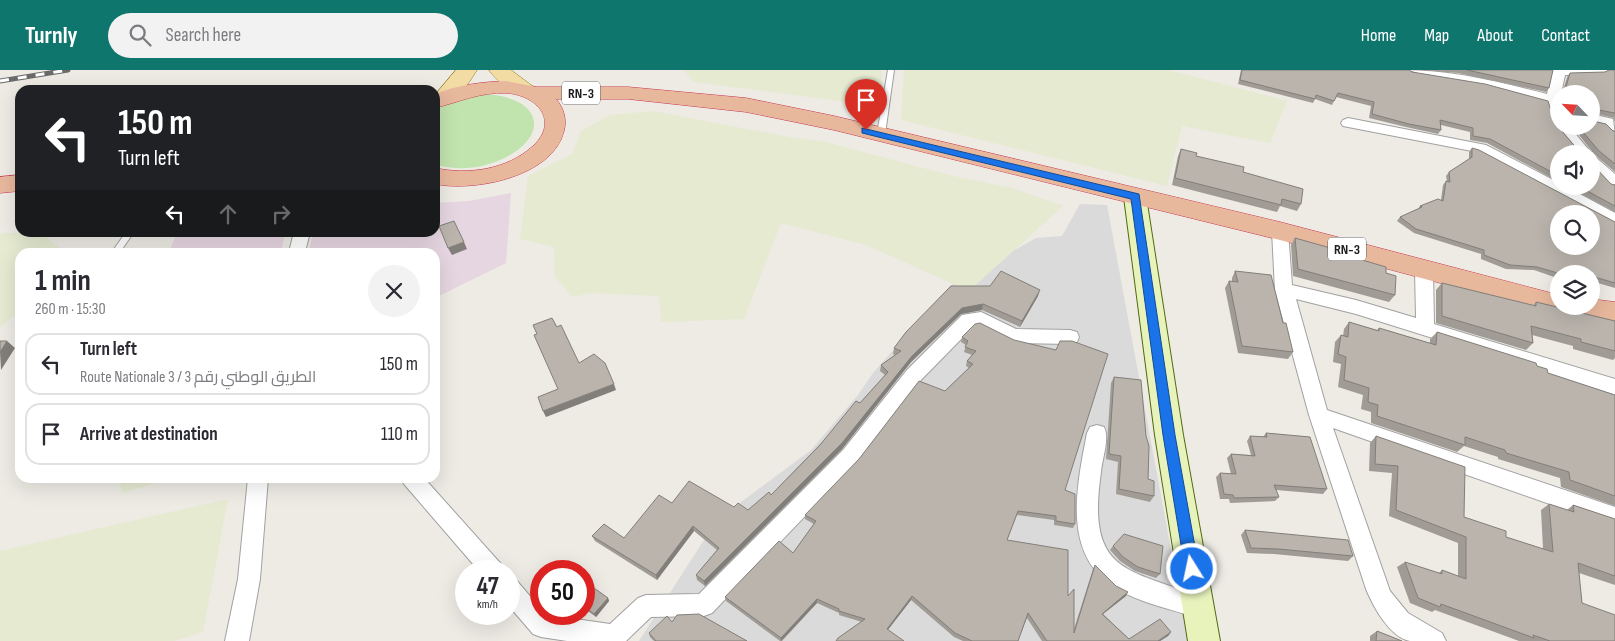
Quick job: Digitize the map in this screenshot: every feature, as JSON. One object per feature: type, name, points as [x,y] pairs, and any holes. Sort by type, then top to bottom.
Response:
[{"type":"highway","points":[[440,100],[488,86],[502,86],[531,92],[543,99],[554,115],[552,135],[540,151],[527,161],[494,176],[466,180],[440,177]]},
{"type":"highway","name":"RN-3","points":[[531,92],[628,93],[746,105],[881,134],[1280,231],[1550,302]]},
{"type":"highway","name":"RN-3","points":[[552,135],[558,125],[583,109],[628,93]]},
{"type":"highway","points":[[0,169],[15,168]]},
{"type":"highway","points":[[0,185],[15,184]]},
{"type":"highway","points":[[1600,310],[1615,312]]},
{"type":"main road","points":[[440,100],[467,70]]},
{"type":"main road","points":[[499,70],[505,76],[531,92]]},
{"type":"main road","points":[[1136,197],[1169,435],[1204,641]]},
{"type":"street","points":[[1410,70],[1484,82],[1550,112]]},
{"type":"street","points":[[1558,85],[1559,71],[1602,70]]},
{"type":"street","points":[[1600,120],[1613,123]]},
{"type":"street","points":[[1348,123],[1481,148],[1615,220]]},
{"type":"street","points":[[1600,165],[1612,174]]},
{"type":"street","points":[[1280,231],[1284,290],[1319,415],[1356,529],[1384,605],[1394,618],[1405,627],[1434,641]]},
{"type":"street","points":[[1424,270],[1425,328]]},
{"type":"street","points":[[1284,290],[1356,307],[1615,387]]},
{"type":"street","points":[[520,602],[541,626],[614,636],[646,606],[704,605],[850,456],[914,375],[968,320],[981,319],[1013,336],[1070,338]]},
{"type":"street","points":[[1319,415],[1615,517]]},
{"type":"street","points":[[1097,434],[1088,484],[1086,511],[1091,541],[1098,555],[1108,568],[1122,579],[1198,607]]},
{"type":"street","points":[[237,641],[249,579],[258,483]]},
{"type":"street","points":[[415,483],[483,560]]},
{"type":"lane","points":[[881,134],[891,70]]},
{"type":"lane","points":[[119,248],[126,237]]},
{"type":"shaded area","points":[[511,193],[506,263],[440,296],[440,248],[310,248],[312,237],[440,237],[440,203],[469,201]]},
{"type":"shaded area","points":[[1080,204],[1107,205],[1188,641],[639,641],[704,540],[737,505],[811,450],[858,395],[873,373],[950,286],[1036,238],[1062,236]]},
{"type":"shaded area","points":[[175,237],[284,237],[282,248],[171,248]]},
{"type":"green space","points":[[684,70],[881,70],[882,96],[879,106],[694,82]]},
{"type":"green space","points":[[904,70],[1169,70],[1287,101],[1270,143],[1182,126],[1167,186],[901,120]]},
{"type":"green space","points":[[487,94],[508,98],[523,105],[531,114],[534,124],[531,135],[523,145],[510,155],[492,163],[478,167],[463,168],[440,166],[440,106],[449,101]]},
{"type":"green space","points":[[653,111],[784,136],[826,142],[953,176],[1012,188],[1063,206],[969,291],[866,245],[781,223],[744,319],[661,322],[659,296],[591,293],[573,297],[555,277],[554,247],[520,239],[528,176],[572,154],[581,131],[610,115]]},
{"type":"green space","points":[[15,232],[15,237],[46,237],[58,247],[15,248],[15,316],[0,327],[0,234]]},
{"type":"green space","points":[[120,483],[155,483],[123,493]]},
{"type":"green space","points":[[228,499],[203,632],[174,641],[0,641],[0,551]]},
{"type":"building","points":[[1242,70],[1409,70],[1485,84],[1548,101],[1550,107],[1550,135],[1565,135],[1574,145],[1550,145],[1550,171],[1490,139],[1473,136],[1473,128],[1440,120],[1441,130],[1409,124],[1372,114],[1374,102],[1338,93],[1334,101],[1316,95],[1315,99],[1240,80]]},
{"type":"building","points":[[1467,70],[1553,70],[1549,88]]},
{"type":"building","points":[[1615,70],[1615,113],[1600,110],[1600,85],[1567,85],[1570,73]]},
{"type":"building","points":[[1600,123],[1606,124],[1615,131],[1615,164],[1600,152],[1600,145],[1594,145],[1586,135],[1600,135]]},
{"type":"building","points":[[1472,148],[1550,188],[1550,195],[1564,195],[1583,205],[1550,205],[1550,255],[1600,255],[1600,214],[1615,222],[1615,283],[1600,279],[1600,265],[1550,265],[1550,271],[1537,267],[1510,265],[1484,255],[1484,250],[1416,229],[1400,217],[1438,199],[1443,201],[1446,181],[1450,182],[1449,172],[1472,157]]},
{"type":"building","points":[[1181,149],[1197,153],[1196,156],[1244,167],[1243,172],[1303,189],[1301,204],[1282,199],[1281,205],[1175,178]]},
{"type":"building","points":[[1600,172],[1611,184],[1615,185],[1615,206],[1595,195],[1600,195]]},
{"type":"building","points":[[454,221],[464,242],[448,248],[440,226]]},
{"type":"building","points":[[1295,238],[1345,252],[1345,255],[1386,267],[1386,273],[1396,276],[1395,295],[1298,269]]},
{"type":"building","points":[[1001,271],[1040,290],[1022,321],[983,304],[962,308],[912,356],[842,443],[704,581],[696,575],[719,548],[693,526],[656,575],[592,536],[604,524],[624,538],[659,495],[672,503],[689,481],[734,507],[738,503],[748,510],[769,492],[771,495],[820,445],[856,401],[860,403],[888,372],[881,365],[901,351],[894,348],[906,332],[951,286],[990,286]]},
{"type":"building","points":[[1235,271],[1271,275],[1283,323],[1286,323],[1293,352],[1242,346],[1229,281],[1238,282]]},
{"type":"building","points":[[1442,283],[1536,306],[1536,302],[1550,305],[1550,315],[1590,315],[1615,321],[1615,351],[1581,342],[1581,339],[1531,326],[1533,343],[1442,316]]},
{"type":"building","points":[[552,318],[557,327],[561,325],[579,363],[594,354],[605,363],[614,384],[543,411],[538,397],[558,389],[534,335],[537,334],[533,325]]},
{"type":"building","points":[[1349,322],[1379,331],[1379,328],[1436,345],[1437,332],[1536,363],[1537,366],[1547,369],[1548,373],[1615,395],[1615,496],[1570,480],[1569,472],[1506,453],[1505,450],[1465,437],[1465,445],[1377,416],[1378,405],[1368,402],[1369,388],[1344,380],[1346,357],[1338,354],[1341,335],[1348,337]]},
{"type":"building","points":[[980,323],[1014,340],[1056,350],[1060,341],[1072,341],[1108,354],[1065,490],[1075,494],[1075,524],[1056,521],[1056,516],[1018,511],[1007,540],[1068,550],[1068,596],[1074,589],[1074,633],[1095,565],[1116,586],[1128,592],[1102,614],[1129,639],[1160,619],[1171,632],[1158,641],[1047,641],[1028,613],[1018,641],[972,641],[955,633],[912,596],[887,629],[904,641],[836,641],[865,619],[839,611],[839,609],[817,599],[781,638],[725,597],[779,541],[793,553],[816,521],[805,515],[859,459],[919,381],[945,391],[973,364],[967,361],[976,351],[965,347],[968,341],[962,337],[975,324]]},
{"type":"building","points":[[0,341],[7,341],[0,352]]},
{"type":"building","points":[[1114,377],[1141,380],[1146,436],[1149,446],[1148,479],[1154,481],[1154,496],[1119,489],[1121,456],[1109,454]]},
{"type":"building","points":[[1266,433],[1310,437],[1327,489],[1274,485],[1279,497],[1234,498],[1233,495],[1224,494],[1220,473],[1236,474],[1231,454],[1255,456],[1250,436],[1267,437]]},
{"type":"building","points":[[1376,436],[1465,467],[1464,517],[1506,531],[1506,537],[1553,552],[1549,504],[1574,512],[1573,505],[1615,519],[1615,576],[1578,563],[1582,603],[1615,615],[1615,641],[1550,641],[1533,635],[1534,638],[1441,604],[1440,607],[1418,598],[1405,562],[1442,574],[1442,570],[1466,579],[1466,537],[1396,510],[1398,466],[1375,464]]},
{"type":"building","points":[[1245,530],[1348,540],[1353,556],[1251,548]]},
{"type":"building","points":[[1124,534],[1163,546],[1160,574],[1138,567],[1123,557],[1113,546]]},
{"type":"building","points":[[595,589],[608,598],[595,613]]},
{"type":"building","points":[[699,614],[747,641],[656,641],[649,633],[667,616],[672,622],[677,615]]},
{"type":"building","points":[[1377,631],[1402,641],[1376,641]]},
{"type":"railway","points":[[0,81],[68,70]]},
{"type":"route","points":[[866,130],[1136,197],[1139,231],[1169,435],[1192,569]]}]
